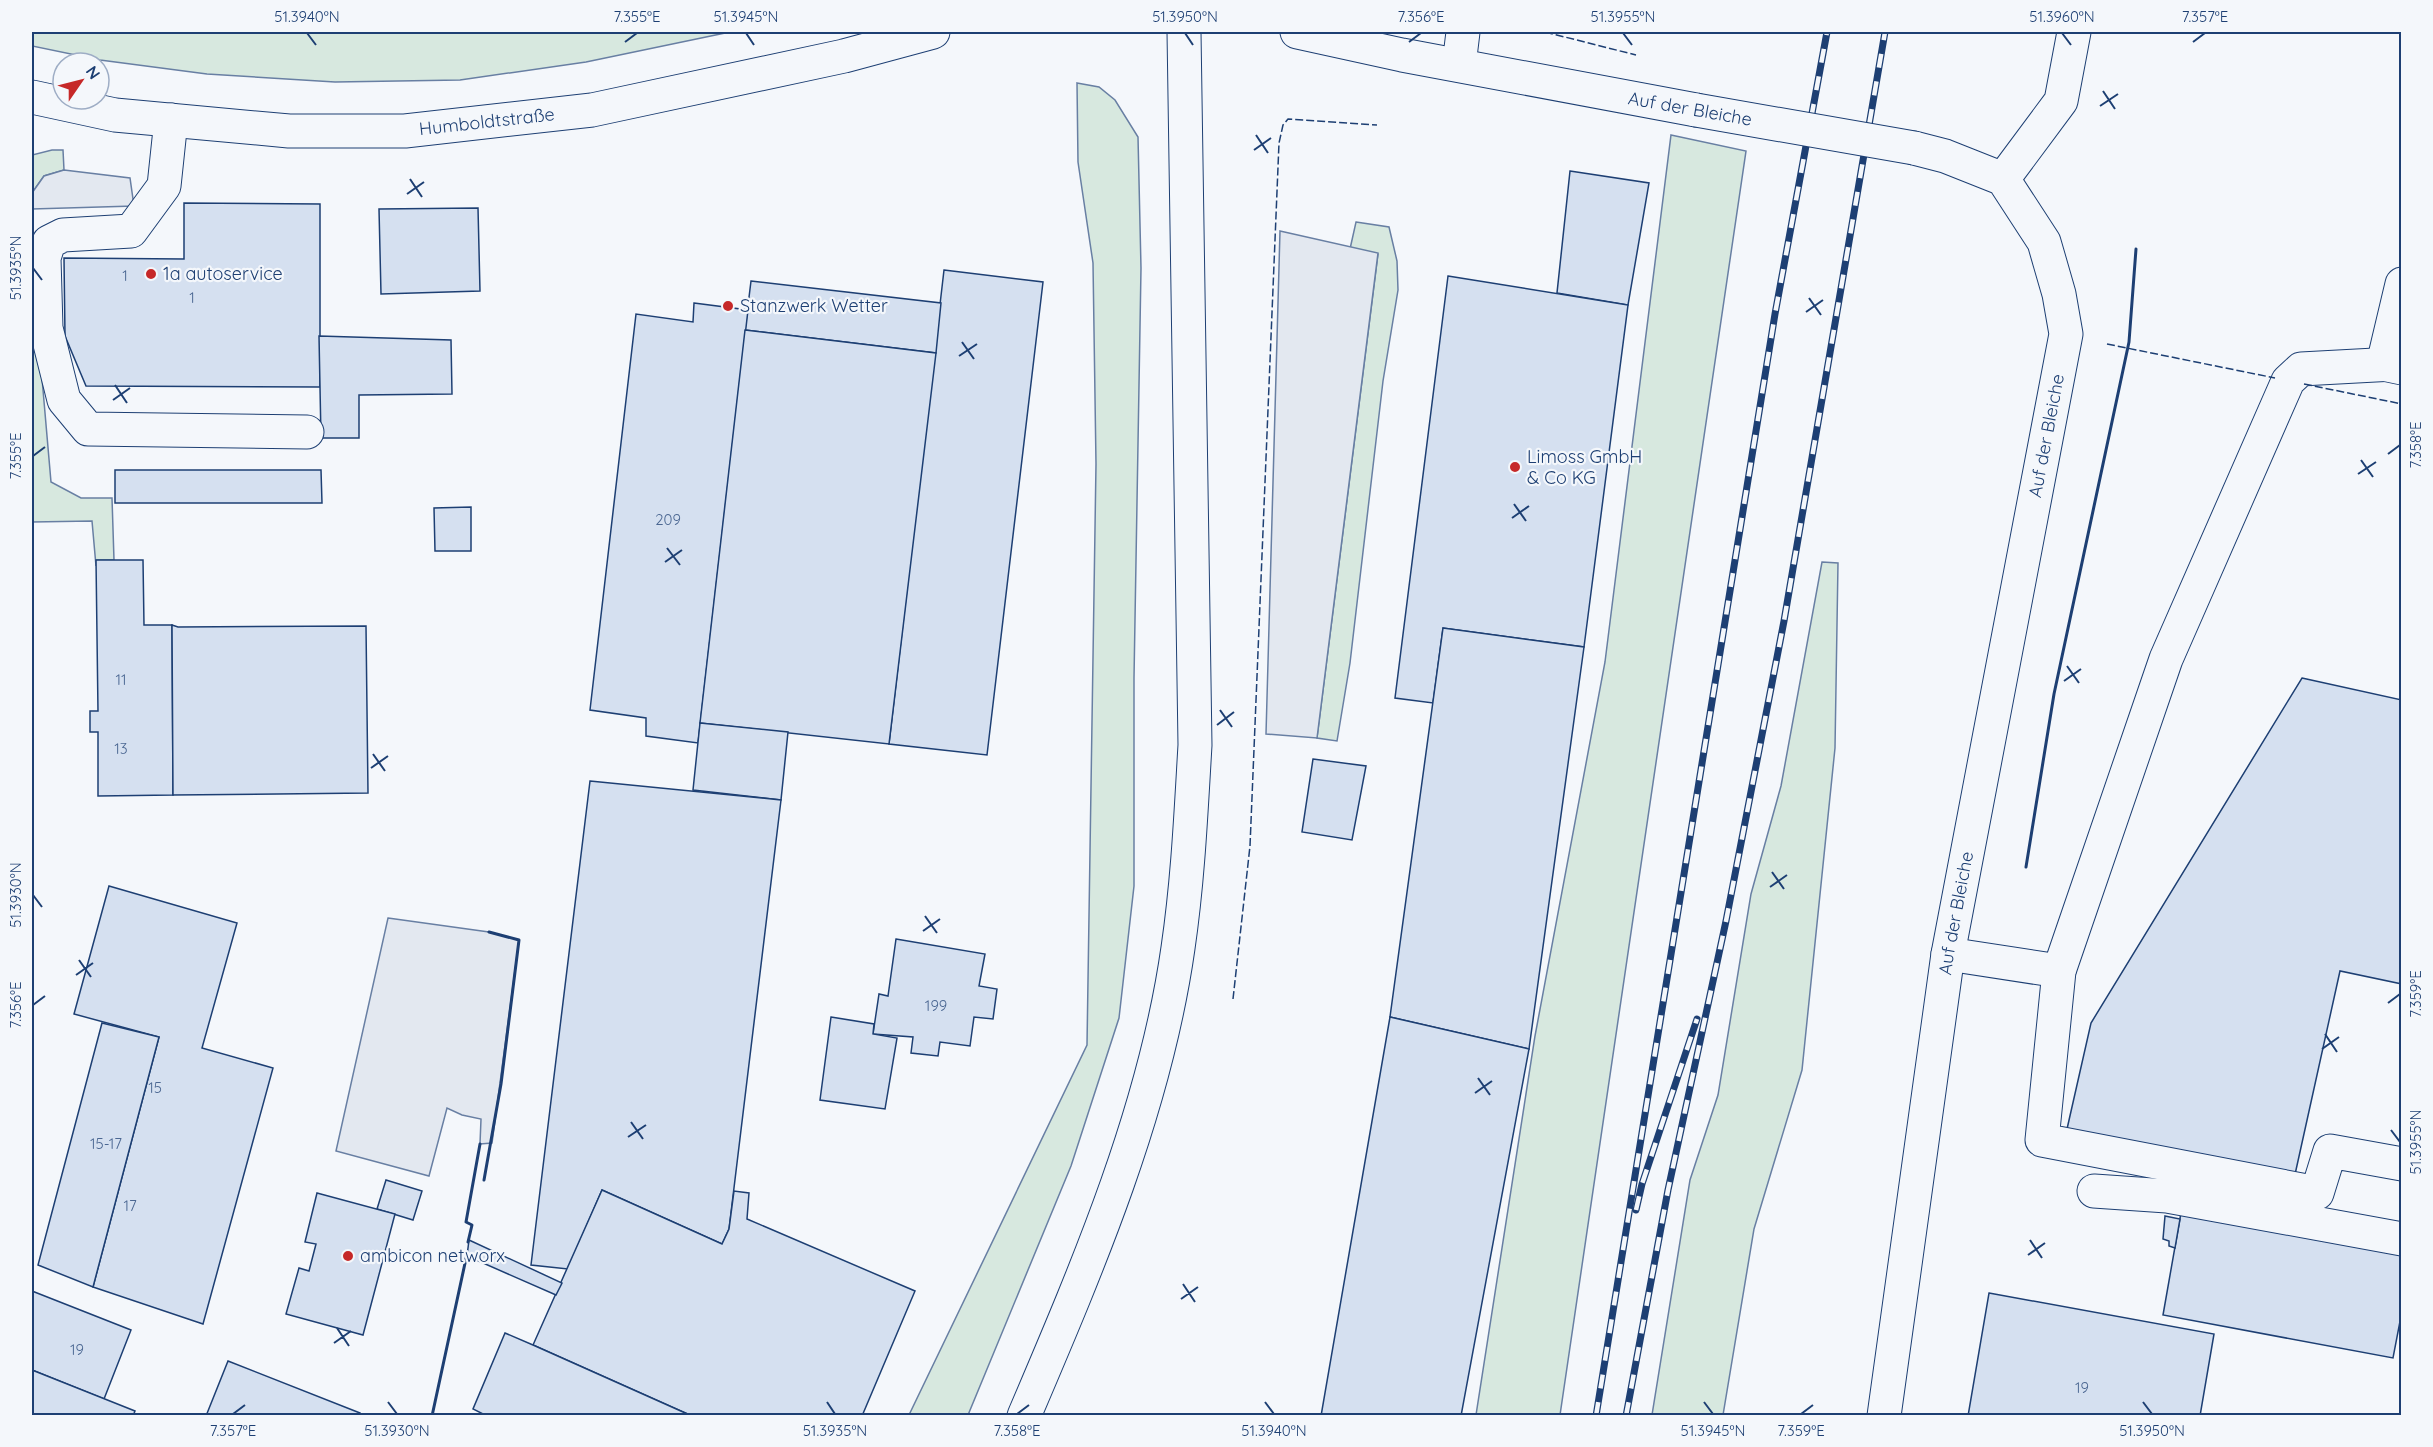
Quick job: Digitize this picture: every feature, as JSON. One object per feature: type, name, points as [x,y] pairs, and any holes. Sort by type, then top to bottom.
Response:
[{"type":"street","name":"Humboldtstraße","points":[[32,97],[115,115],[289,132],[405,131],[592,110],[844,56],[933,32]]},
{"type":"street","points":[[1024,1416],[1079,1286],[1127,1152],[1159,1044],[1181,926],[1189,856],[1195,678],[1184,32]]},
{"type":"street","name":"Auf der Bleiche","points":[[1297,32],[1459,65],[1914,148],[1946,156],[2003,179],[2043,242],[2059,294],[2066,334],[1948,954],[1884,1416]]},
{"type":"street","points":[[1459,65],[1463,32]]},
{"type":"street","points":[[2003,179],[2061,101],[2074,32]]},
{"type":"street","points":[[171,120],[164,186],[131,231],[63,235],[49,242],[44,258],[46,328],[64,400],[88,429],[307,432]]},
{"type":"street","points":[[2402,284],[2393,365],[2301,369],[2288,381],[2166,659],[2059,971],[2042,1140],[2317,1193],[2330,1151],[2402,1164]]},
{"type":"street","points":[[1948,954],[2059,971]]},
{"type":"street","points":[[2094,1191],[2167,1196],[2402,1239]]},
{"type":"shaded area","points":[[32,32],[730,32],[586,62],[460,80],[335,82],[207,74],[111,61],[111,51],[56,51],[32,46]]},
{"type":"shaded area","points":[[1077,83],[1099,87],[1115,100],[1138,137],[1141,268],[1134,678],[1134,886],[1119,1018],[1071,1166],[968,1415],[909,1415],[1087,1045],[1096,464],[1093,263],[1078,162]]},
{"type":"shaded area","points":[[1671,135],[1746,151],[1560,1415],[1476,1415],[1535,1036],[1605,662]]},
{"type":"shaded area","points":[[63,150],[64,170],[44,176],[32,193],[32,155]]},
{"type":"shaded area","points":[[64,170],[130,178],[134,206],[32,209],[32,193],[44,176]]},
{"type":"shaded area","points":[[1356,222],[1389,227],[1397,261],[1398,290],[1383,381],[1350,663],[1337,741],[1317,738],[1378,254],[1350,249]]},
{"type":"shaded area","points":[[1280,231],[1378,253],[1317,738],[1266,734]]},
{"type":"shaded area","points":[[32,263],[51,482],[81,498],[112,498],[114,560],[97,560],[96,566],[92,521],[32,522]]},
{"type":"shaded area","points":[[1822,562],[1838,563],[1835,748],[1802,1070],[1754,1229],[1723,1415],[1652,1415],[1690,1180],[1718,1095],[1751,894],[1781,786]]},
{"type":"shaded area","points":[[388,918],[489,932],[519,940],[492,1143],[480,1144],[481,1119],[462,1115],[447,1108],[429,1176],[336,1151]]},
{"type":"building","points":[[1570,171],[1649,183],[1628,305],[1557,293]]},
{"type":"building","points":[[184,203],[320,204],[320,387],[86,386],[65,336],[64,258],[184,259]]},
{"type":"building","points":[[478,208],[480,291],[381,294],[379,209]]},
{"type":"building","points":[[944,270],[1043,282],[987,755],[889,744]]},
{"type":"building","name":"Limoss GmbH & Co KG","points":[[1448,276],[1628,305],[1584,647],[1443,628],[1433,703],[1395,698]]},
{"type":"building","points":[[751,281],[941,303],[936,353],[745,330]]},
{"type":"building","points":[[694,303],[748,310],[698,743],[646,736],[646,718],[590,710],[636,314],[693,322]]},
{"type":"building","points":[[745,330],[936,353],[889,744],[700,723]]},
{"type":"building","points":[[319,336],[451,340],[452,394],[359,395],[359,438],[321,438]]},
{"type":"building","points":[[115,470],[321,470],[322,503],[115,503]]},
{"type":"building","points":[[471,507],[471,551],[435,551],[434,508]]},
{"type":"building","points":[[96,560],[143,560],[144,625],[172,625],[173,795],[98,796],[98,732],[90,732],[90,711],[98,711]]},
{"type":"building","points":[[172,625],[178,627],[366,626],[368,793],[173,795]]},
{"type":"building","points":[[1443,628],[1584,647],[1529,1049],[1390,1017]]},
{"type":"building","points":[[2302,678],[2402,700],[2402,984],[2340,971],[2294,1179],[2067,1129],[2091,1023]]},
{"type":"building","points":[[700,723],[788,732],[781,800],[693,790]]},
{"type":"building","points":[[1313,759],[1366,766],[1352,840],[1302,832]]},
{"type":"building","points":[[590,781],[781,800],[729,1229],[722,1244],[602,1190],[568,1269],[531,1265]]},
{"type":"building","points":[[109,886],[237,923],[202,1048],[273,1068],[203,1324],[93,1287],[159,1037],[74,1014]]},
{"type":"building","points":[[896,939],[985,954],[979,986],[997,989],[993,1019],[974,1017],[970,1046],[940,1042],[938,1056],[911,1053],[913,1037],[873,1034],[879,994],[888,996]]},
{"type":"building","points":[[831,1017],[874,1024],[873,1034],[897,1038],[885,1109],[820,1100]]},
{"type":"building","points":[[1390,1017],[1529,1049],[1461,1416],[1321,1416]]},
{"type":"building","points":[[102,1023],[159,1037],[93,1287],[38,1265]]},
{"type":"building","points":[[386,1180],[422,1191],[413,1220],[377,1209]]},
{"type":"building","points":[[602,1190],[722,1244],[729,1229],[734,1191],[749,1193],[747,1219],[915,1291],[862,1416],[692,1416],[533,1345]]},
{"type":"building","name":"ambicon networx","points":[[317,1193],[395,1214],[363,1335],[286,1314],[299,1268],[309,1271],[316,1244],[305,1242]]},
{"type":"building","points":[[2182,1207],[2402,1250],[2402,1311],[2393,1358],[2163,1315]]},
{"type":"building","points":[[2165,1216],[2180,1219],[2175,1248],[2169,1246],[2169,1241],[2163,1239]]},
{"type":"building","points":[[469,1240],[562,1283],[556,1295],[467,1256]]},
{"type":"building","points":[[32,1291],[131,1330],[104,1399],[32,1370]]},
{"type":"building","points":[[1989,1293],[2214,1334],[2200,1416],[1968,1416]]},
{"type":"building","points":[[505,1333],[692,1416],[487,1416],[473,1409]]},
{"type":"building","points":[[228,1361],[360,1413],[359,1416],[206,1416]]},
{"type":"building","points":[[32,1370],[135,1411],[133,1416],[32,1416]]},
{"type":"railway","points":[[1596,1416],[1775,314],[1827,32]]},
{"type":"railway","points":[[1626,1416],[1668,1190],[1726,921],[1784,621],[1885,32]]},
{"type":"railway","points":[[1636,1210],[1642,1184],[1697,1019]]},
{"type":"fence","points":[[1545,32],[1636,55]]},
{"type":"fence","points":[[1233,999],[1250,846],[1279,143],[1283,125],[1288,119],[1377,125]]},
{"type":"fence","points":[[2107,344],[2275,378]]},
{"type":"fence","points":[[2304,384],[2402,404]]},
{"type":"wall","points":[[2026,867],[2054,694],[2129,342],[2136,249]]},
{"type":"wall","points":[[484,1180],[501,1084],[519,940],[489,932]]},
{"type":"wall","points":[[468,1242],[472,1225],[466,1222],[480,1144]]},
{"type":"wall","points":[[432,1416],[467,1254]]},
{"type":"place","name":"1a autoservice","points":[[151,274]]},
{"type":"place","name":"Stanzwerk Wetter","points":[[728,306]]},
{"type":"place","name":"Limoss GmbH & Co KG","points":[[1515,467]]},
{"type":"place","name":"ambicon networx","points":[[348,1256]]}]
